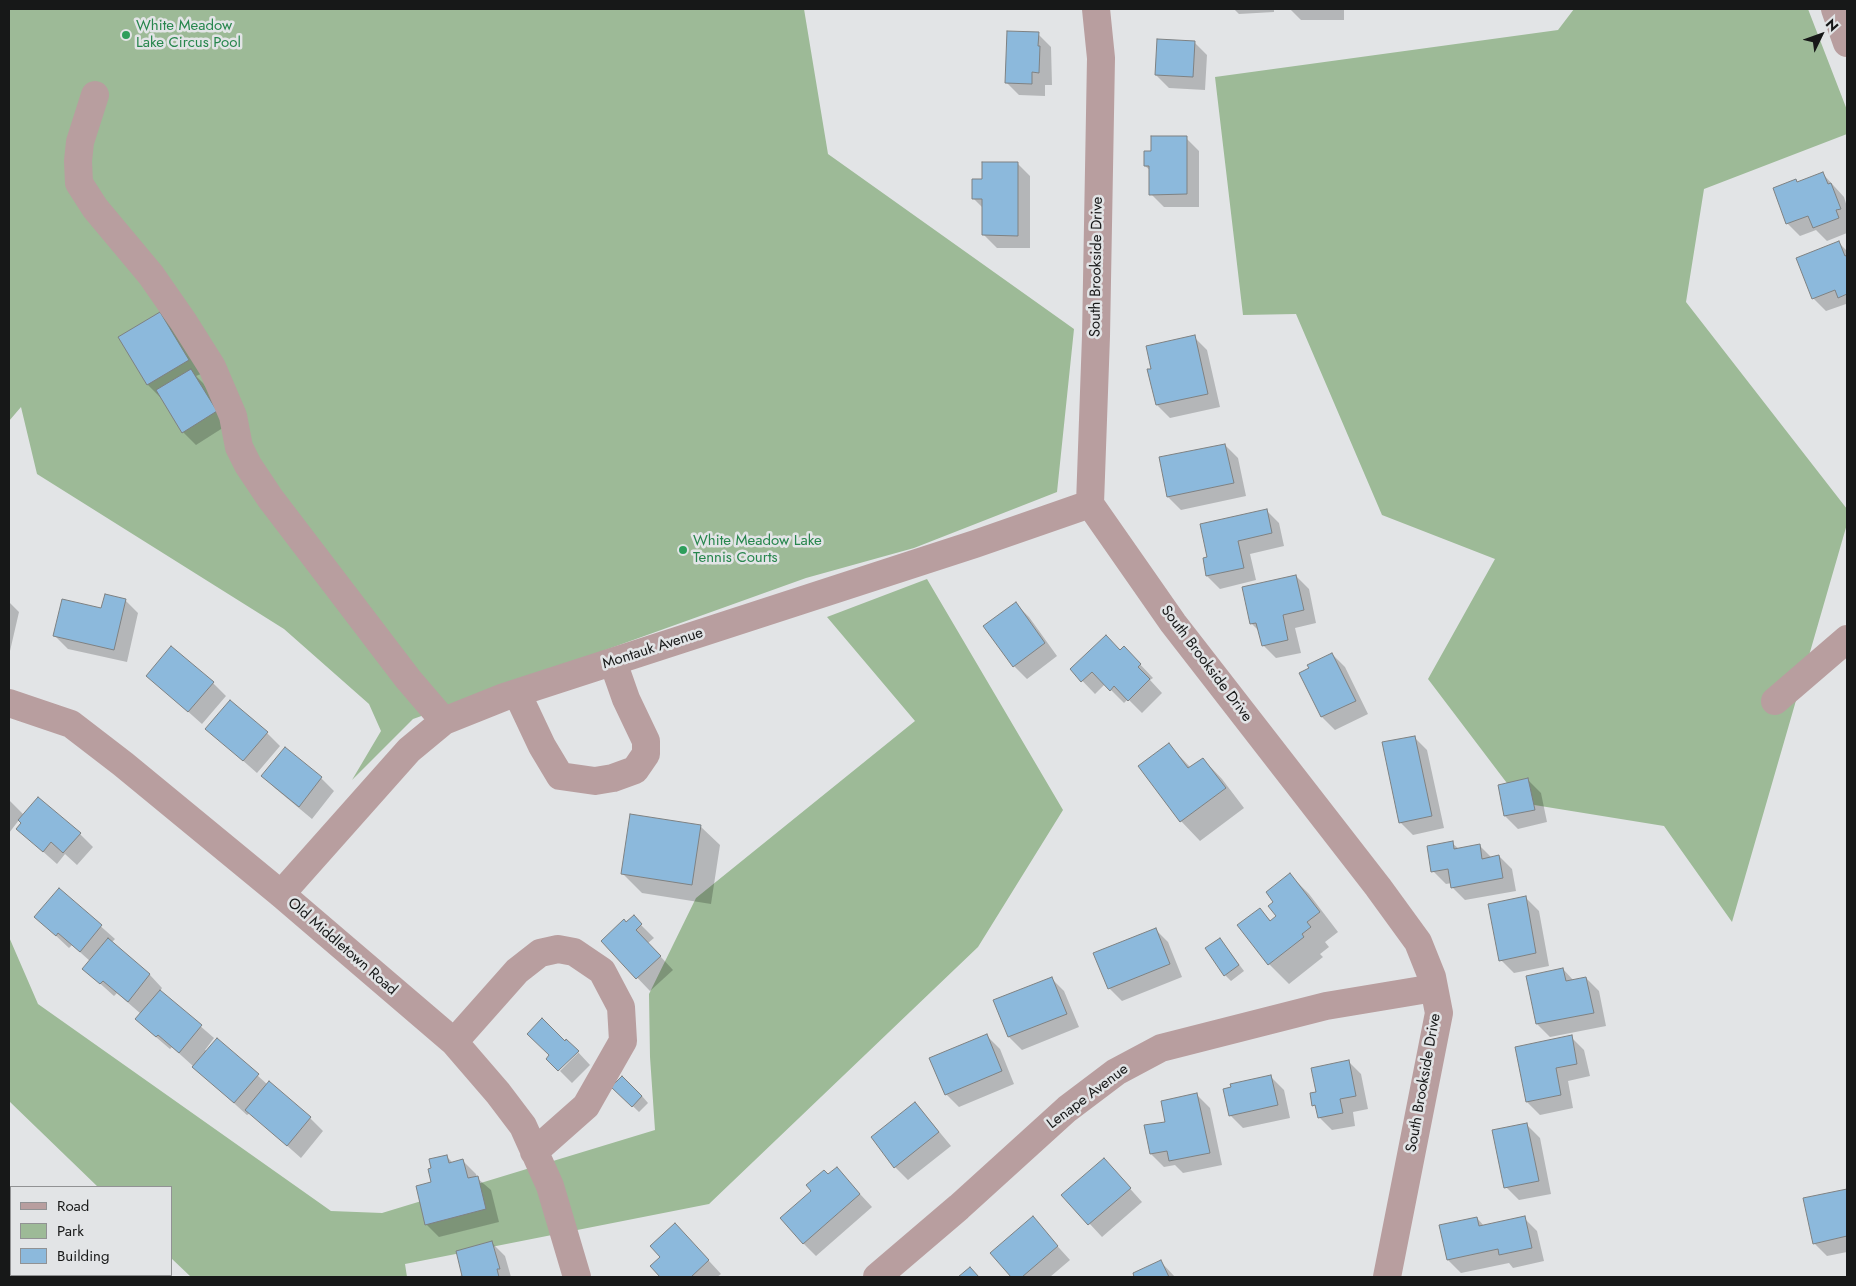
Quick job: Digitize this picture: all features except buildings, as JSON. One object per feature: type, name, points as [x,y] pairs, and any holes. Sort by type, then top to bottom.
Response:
[{"type":"street","name":"South Brookside Drive","points":[[1096,9],[1100,58],[1096,336],[1090,504],[1173,623],[1378,887],[1418,942],[1432,976],[1439,1013],[1387,1277]]},
{"type":"street","points":[[1835,9],[1847,43]]},
{"type":"street","points":[[95,95],[80,142],[78,161],[79,183],[95,208],[151,275],[183,320],[212,367],[233,416],[239,448],[270,498],[408,679],[444,721]]},
{"type":"street","name":"Montauk Avenue","points":[[281,894],[409,750],[444,721],[516,693],[975,544],[1090,504]]},
{"type":"street","points":[[1775,701],[1847,639]]},
{"type":"street","points":[[516,693],[542,746],[560,776],[595,781],[613,778],[635,770],[646,754],[646,741],[626,698],[613,662]]},
{"type":"street","name":"Old Middletown Road","points":[[9,703],[72,724],[281,894],[454,1042],[498,1093],[523,1126],[550,1186],[577,1277]]},
{"type":"street","points":[[454,1042],[517,971],[540,953],[558,949],[574,952],[602,971],[621,1007],[623,1041],[586,1106],[534,1152]]},
{"type":"street","name":"Lenape Avenue","points":[[878,1277],[1067,1110],[1116,1072],[1161,1048],[1326,1006],[1434,988]]},
{"type":"green space","points":[[9,9],[804,9],[828,154],[1074,329],[1057,492],[914,548],[806,578],[413,719],[352,780],[381,731],[369,704],[284,629],[37,474],[21,407],[9,421]]},
{"type":"green space","points":[[1574,9],[1808,9],[1847,110],[1847,134],[1704,189],[1686,302],[1847,509],[1847,524],[1732,922],[1664,826],[1522,803],[1428,679],[1495,559],[1382,515],[1296,314],[1243,315],[1215,77],[1558,30]]},
{"type":"green space","points":[[927,579],[1063,810],[978,947],[709,1204],[405,1264],[407,1277],[191,1277],[172,1259],[172,1186],[97,1186],[9,1101],[9,937],[38,1004],[331,1211],[382,1213],[655,1130],[650,1057],[649,994],[696,898],[915,721],[827,617]]},
{"type":"place","name":"White Meadow Lake Circus Pool","points":[[126,35]]},
{"type":"place","name":"White Meadow Lake Tennis Courts","points":[[683,550]]}]
